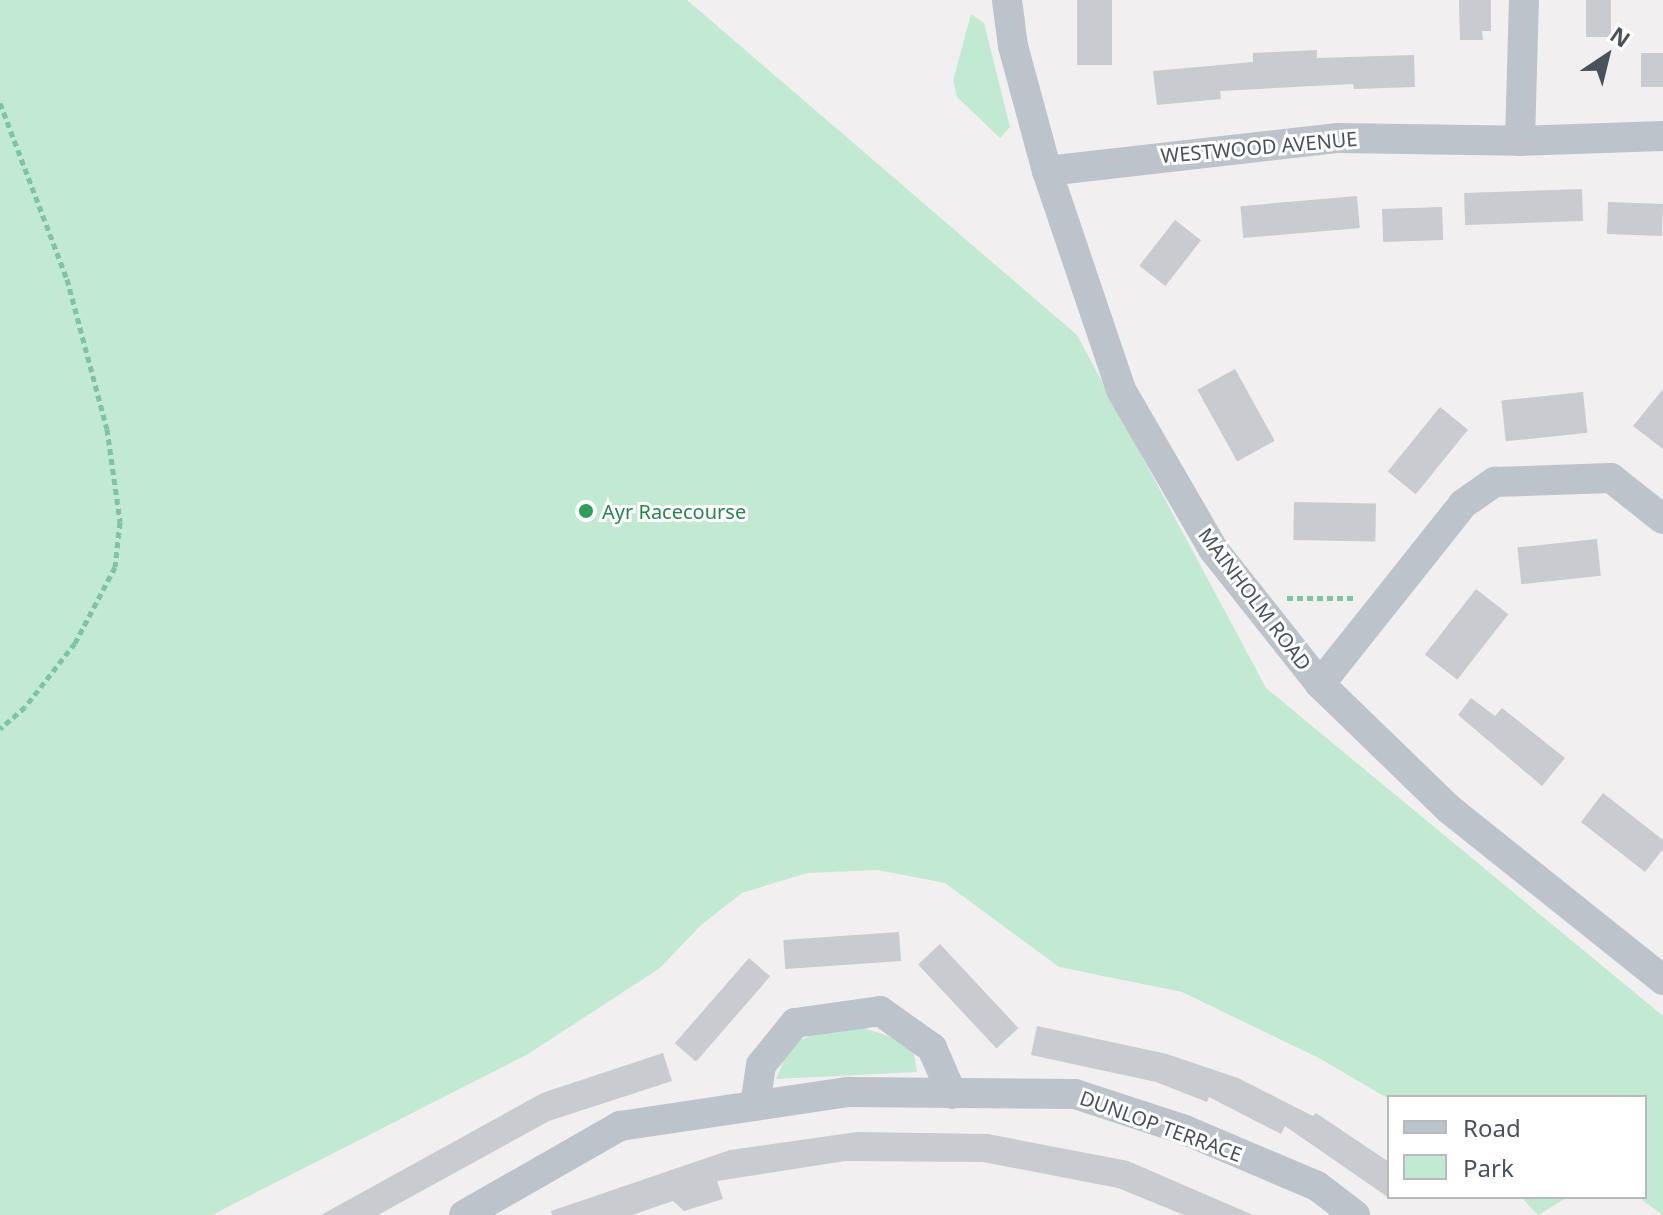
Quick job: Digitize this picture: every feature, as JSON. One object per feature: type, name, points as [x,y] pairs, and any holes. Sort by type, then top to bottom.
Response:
[{"type":"street","name":"MAINHOLM ROAD","points":[[1007,0],[1013,46],[1047,171],[1121,390],[1213,549],[1320,684],[1449,809],[1663,980]]},
{"type":"street","points":[[1520,141],[1524,0]]},
{"type":"street","name":"WESTWOOD AVENUE","points":[[1047,171],[1338,138],[1520,141],[1663,136]]},
{"type":"street","points":[[1320,684],[1463,504],[1495,482],[1611,478],[1663,519]]},
{"type":"street","points":[[755,1106],[761,1065],[795,1023],[880,1011],[932,1048],[952,1094]]},
{"type":"street","name":"DUNLOP TERRACE","points":[[464,1215],[620,1126],[848,1092],[1075,1094],[1185,1130],[1317,1186],[1355,1215]]},
{"type":"path","points":[[0,103],[67,279],[107,429],[120,522],[115,567],[75,643],[25,707],[0,729]]},
{"type":"path","points":[[1264,614],[1283,598],[1373,599],[1383,605]]},
{"type":"green space","name":"Ayr Racecourse","points":[[0,0],[687,0],[1077,335],[1266,688],[1663,1016],[1663,1215],[1641,1199],[1647,1199],[1647,1095],[1387,1095],[1387,1098],[1319,1058],[1182,992],[1059,967],[945,883],[878,870],[807,873],[742,893],[701,925],[660,968],[528,1054],[212,1215],[0,1215]]},
{"type":"green space","points":[[971,14],[984,23],[1010,127],[1000,138],[957,97],[953,81]]},
{"type":"green space","points":[[829,1027],[861,1027],[894,1038],[914,1053],[917,1072],[776,1079],[786,1055],[801,1040]]},
{"type":"green space","points":[[1523,1199],[1565,1199],[1538,1215]]},
{"type":"building","points":[[1077,0],[1112,0],[1112,65],[1077,65]]},
{"type":"building","points":[[1459,0],[1491,0],[1491,31],[1482,31],[1483,40],[1460,40]]},
{"type":"building","points":[[1586,0],[1611,0],[1611,37],[1586,37]]},
{"type":"building","points":[[1317,50],[1317,58],[1414,55],[1415,87],[1354,89],[1353,84],[1220,91],[1221,99],[1157,105],[1153,71],[1253,62],[1253,53]]},
{"type":"building","points":[[1641,53],[1663,53],[1663,87],[1641,87]]},
{"type":"building","points":[[1582,189],[1583,221],[1465,225],[1464,193]]},
{"type":"building","points":[[1357,196],[1360,228],[1243,238],[1240,206]]},
{"type":"building","points":[[1608,202],[1663,204],[1662,236],[1607,234]]},
{"type":"building","points":[[1442,207],[1443,240],[1383,242],[1382,209]]},
{"type":"building","points":[[1175,220],[1201,240],[1165,286],[1139,266]]},
{"type":"building","points":[[1235,369],[1275,441],[1237,462],[1197,390]]},
{"type":"building","points":[[1663,389],[1663,449],[1633,426]]},
{"type":"building","points":[[1583,392],[1587,433],[1506,441],[1501,401]]},
{"type":"building","points":[[1440,407],[1468,430],[1416,494],[1388,472]]},
{"type":"building","points":[[1294,502],[1376,503],[1375,541],[1293,540]]},
{"type":"building","points":[[1597,539],[1601,576],[1521,584],[1517,547]]},
{"type":"building","points":[[1476,589],[1508,614],[1457,680],[1425,654]]},
{"type":"building","points":[[1471,698],[1495,716],[1502,708],[1565,758],[1542,786],[1458,715]]},
{"type":"building","points":[[1603,793],[1663,840],[1663,849],[1645,872],[1581,822]]},
{"type":"building","points":[[899,932],[901,961],[785,969],[783,940]]},
{"type":"building","points":[[940,944],[1018,1028],[996,1049],[918,964]]},
{"type":"building","points":[[749,958],[770,976],[696,1062],[675,1043]]},
{"type":"building","points":[[1037,1026],[1167,1054],[1238,1078],[1313,1116],[1316,1113],[1387,1161],[1387,1197],[1285,1126],[1281,1134],[1209,1097],[1207,1102],[1156,1082],[1031,1055]]},
{"type":"building","points":[[663,1053],[672,1081],[549,1121],[378,1215],[321,1215],[542,1093]]},
{"type":"building","points":[[857,1132],[988,1134],[1128,1161],[1253,1215],[1184,1215],[1118,1188],[983,1162],[845,1161],[717,1181],[723,1199],[684,1211],[673,1201],[632,1215],[552,1215],[551,1211],[730,1150]]},
{"type":"place","name":"Ayr Racecourse","points":[[586,511]]}]
